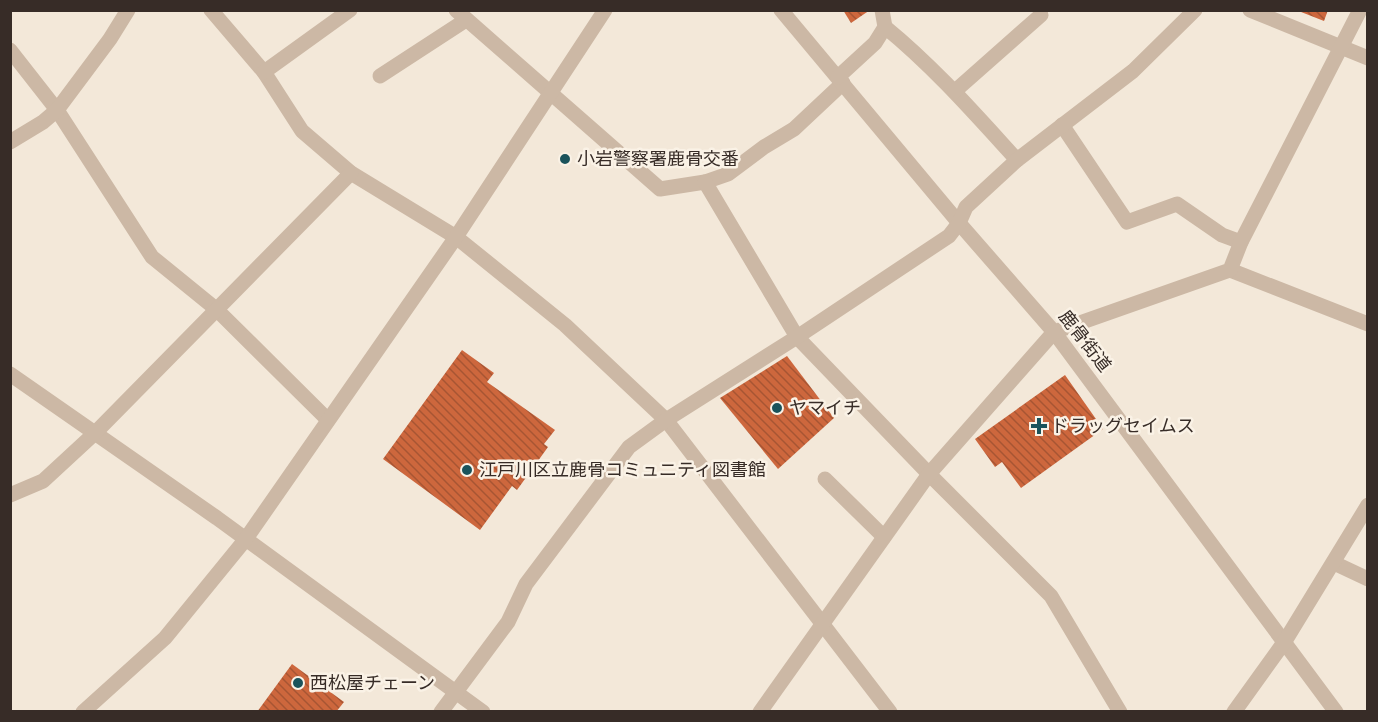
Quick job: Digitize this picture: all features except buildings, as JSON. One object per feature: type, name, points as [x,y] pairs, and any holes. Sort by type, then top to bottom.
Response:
[{"type":"street","points":[[10,142],[43,122],[57,110],[110,39],[128,10]]},
{"type":"street","points":[[211,10],[264,72],[302,131],[351,173],[456,237],[565,325],[666,420],[890,711]]},
{"type":"street","points":[[264,72],[350,10]]},
{"type":"street","points":[[83,711],[165,638],[245,540],[456,237],[605,10]]},
{"type":"street","name":"鹿骨街道","points":[[781,10],[959,223],[1054,332],[1336,711]]},
{"type":"street","points":[[882,10],[885,27],[955,91],[1017,160]]},
{"type":"street","points":[[441,711],[508,622],[526,584],[629,447],[666,420],[949,236],[959,223],[966,207],[1017,160],[1133,71],[1195,10]]},
{"type":"street","points":[[1250,10],[1368,58]]},
{"type":"street","points":[[1230,270],[1241,243],[1359,10]]},
{"type":"street","points":[[380,76],[461,15],[660,189],[705,182],[728,174],[764,147],[795,129],[875,43],[885,27]]},
{"type":"street","points":[[955,91],[1041,15]]},
{"type":"street","points":[[10,50],[57,110],[152,256],[216,309],[328,420]]},
{"type":"street","points":[[1062,125],[1127,222],[1177,204],[1222,235],[1241,243]]},
{"type":"street","points":[[10,495],[43,481],[95,433],[351,173]]},
{"type":"street","points":[[705,182],[796,337],[1051,596],[1120,711]]},
{"type":"street","points":[[760,711],[929,474],[1054,332],[1230,270],[1368,324]]},
{"type":"street","points":[[10,374],[483,711]]},
{"type":"street","points":[[825,479],[884,537]]},
{"type":"street","points":[[1234,711],[1285,641],[1368,505]]},
{"type":"street","points":[[1334,562],[1368,579]]},
{"type":"place","name":"小岩警察署鹿骨交番","points":[[565,159]]},
{"type":"place","name":"ヤマイチ","points":[[777,408]]},
{"type":"place","name":"ドラッグセイムス","points":[[1039,426]]},
{"type":"place","name":"江戸川区立鹿骨コミュニティ図書館","points":[[467,470]]},
{"type":"place","name":"西松屋チェーン","points":[[298,683]]}]
